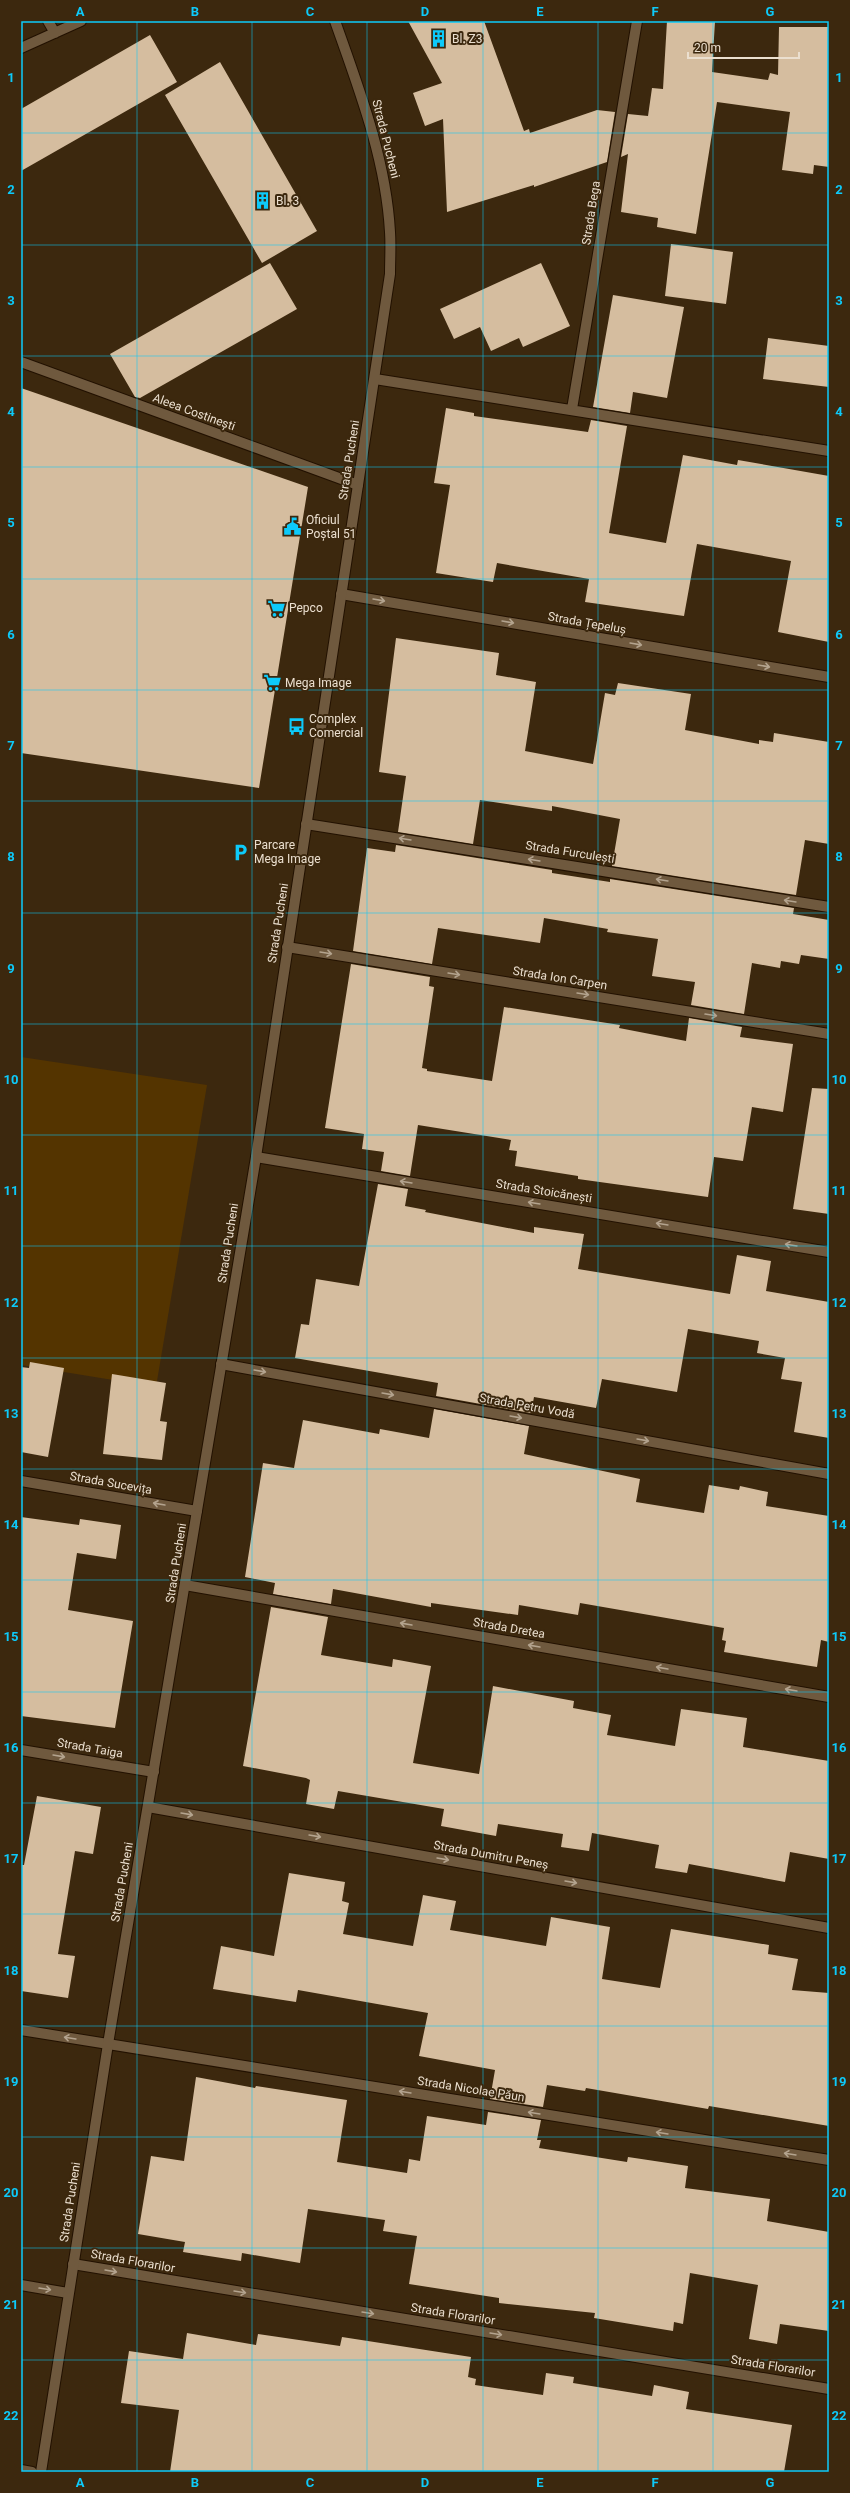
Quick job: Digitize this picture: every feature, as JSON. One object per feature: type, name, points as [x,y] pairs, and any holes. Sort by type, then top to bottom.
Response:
[{"type":"street","points":[[48,21],[55,33]]},
{"type":"street","points":[[21,48],[82,21]]},
{"type":"street","name":"Strada Pucheni","points":[[41,2472],[108,2044],[256,1157],[390,274],[390,232],[386,193],[367,113],[335,21]]},
{"type":"street","name":"Strada Bega","points":[[572,409],[636,21]]},
{"type":"street","name":"Aleea Costinești","points":[[21,362],[358,485]]},
{"type":"street","points":[[375,379],[572,409],[829,451]]},
{"type":"street","name":"Strada Țepeluș","points":[[341,594],[829,677]]},
{"type":"street","name":"Strada Furculești","points":[[306,824],[829,907]]},
{"type":"street","name":"Strada Ion Carpen","points":[[287,947],[829,1034]]},
{"type":"street","name":"Strada Stoicănești","points":[[256,1157],[829,1252]]},
{"type":"street","name":"Strada Petru Vodă","points":[[221,1364],[829,1474]]},
{"type":"street","name":"Strada Sucevița","points":[[21,1481],[197,1511]]},
{"type":"street","name":"Strada Dretea","points":[[185,1585],[829,1697]]},
{"type":"street","name":"Strada Taiga","points":[[21,1750],[154,1772]]},
{"type":"street","name":"Strada Dumitru Peneș","points":[[148,1807],[829,1928]]},
{"type":"street","name":"Strada Nicolae Păun","points":[[21,2030],[829,2160]]},
{"type":"street","name":"Strada Florarilor","points":[[73,2264],[829,2389]]},
{"type":"street","points":[[21,2285],[68,2293]]},
{"type":"street","points":[[21,2470],[32,2472]]},
{"type":"shaded area","points":[[21,1057],[207,1085],[156,1387],[21,1365]]},
{"type":"building","points":[[408,21],[484,21],[524,131],[529,129],[530,133],[597,110],[615,112],[607,162],[534,187],[534,185],[447,212],[443,119],[425,126],[413,93],[442,83]]},
{"type":"building","points":[[667,21],[715,21],[712,72],[768,80],[770,73],[778,75],[779,27],[829,27],[829,167],[814,165],[813,174],[782,170],[790,112],[717,102],[696,234],[657,227],[658,218],[621,212],[628,154],[621,157],[628,114],[648,116],[652,88],[663,89]]},
{"type":"building","points":[[150,35],[177,82],[21,171],[21,109]]},
{"type":"building","points":[[220,62],[317,231],[262,263],[165,95]]},
{"type":"building","points":[[671,244],[733,252],[726,304],[665,296]]},
{"type":"building","points":[[270,263],[297,309],[140,398],[135,397],[110,354]]},
{"type":"building","points":[[541,263],[570,326],[523,347],[519,338],[491,351],[480,327],[454,339],[440,309]]},
{"type":"building","points":[[613,295],[684,307],[667,398],[633,392],[630,413],[593,407]]},
{"type":"building","points":[[768,338],[829,346],[829,387],[763,379]]},
{"type":"building","points":[[21,388],[308,487],[259,788],[21,753]]},
{"type":"building","points":[[446,408],[474,413],[474,416],[588,432],[591,420],[627,426],[609,533],[666,543],[683,455],[737,465],[738,460],[829,476],[829,642],[778,632],[791,561],[697,544],[684,616],[585,602],[589,579],[497,563],[493,582],[436,573],[450,485],[434,483]]},
{"type":"building","points":[[396,638],[499,653],[496,675],[536,682],[525,751],[593,764],[605,693],[615,695],[618,683],[691,694],[685,730],[759,744],[759,740],[773,742],[774,733],[829,742],[829,844],[805,840],[796,895],[612,866],[620,819],[552,806],[552,811],[480,800],[473,844],[398,832],[406,776],[379,772]]},
{"type":"building","points":[[396,845],[552,870],[552,873],[610,882],[610,879],[794,908],[793,914],[829,920],[829,959],[801,955],[799,964],[781,961],[780,968],[752,963],[744,1014],[691,1005],[695,982],[652,976],[658,939],[607,932],[608,929],[544,918],[540,943],[438,928],[432,964],[353,951],[367,848],[395,852]]},
{"type":"building","points":[[351,964],[430,977],[429,986],[434,987],[422,1068],[427,1069],[427,1071],[492,1081],[504,1007],[620,1025],[619,1028],[686,1041],[689,1018],[742,1027],[740,1037],[793,1044],[783,1112],[752,1107],[743,1161],[714,1157],[708,1197],[578,1179],[578,1176],[515,1166],[517,1151],[509,1150],[511,1140],[418,1125],[410,1176],[381,1171],[384,1152],[362,1149],[364,1134],[325,1128]]},
{"type":"building","points":[[812,1088],[829,1089],[829,1214],[793,1209]]},
{"type":"building","points":[[378,1184],[408,1189],[405,1206],[426,1210],[425,1212],[534,1233],[534,1227],[584,1234],[578,1269],[730,1294],[737,1255],[771,1261],[766,1291],[829,1302],[829,1438],[794,1432],[802,1382],[781,1379],[785,1358],[757,1353],[759,1341],[688,1329],[677,1392],[602,1379],[596,1408],[534,1397],[531,1413],[436,1396],[438,1383],[295,1358],[301,1324],[309,1325],[316,1279],[359,1286]]},
{"type":"building","points":[[30,1362],[64,1368],[48,1457],[21,1452],[21,1367],[29,1368]]},
{"type":"building","points":[[112,1374],[166,1383],[160,1421],[167,1422],[162,1460],[103,1454]]},
{"type":"building","points":[[434,1409],[529,1426],[524,1454],[640,1479],[636,1502],[704,1513],[709,1485],[739,1490],[740,1486],[768,1492],[766,1506],[829,1516],[829,1642],[821,1640],[817,1667],[724,1652],[726,1641],[722,1640],[724,1628],[580,1603],[578,1615],[519,1605],[518,1615],[431,1603],[431,1607],[333,1589],[331,1604],[273,1594],[275,1583],[245,1577],[263,1463],[294,1468],[303,1420],[379,1434],[380,1429],[429,1438]]},
{"type":"building","points":[[21,1517],[79,1525],[80,1519],[121,1525],[116,1559],[77,1553],[68,1610],[133,1621],[115,1728],[21,1716]]},
{"type":"building","points":[[271,1607],[328,1617],[321,1655],[392,1667],[393,1659],[431,1666],[413,1763],[479,1774],[493,1686],[574,1701],[573,1708],[611,1715],[607,1735],[675,1746],[681,1709],[747,1718],[743,1747],[829,1761],[829,1859],[790,1852],[785,1882],[689,1864],[687,1873],[655,1868],[659,1845],[592,1833],[589,1851],[561,1847],[563,1834],[498,1824],[496,1836],[441,1826],[444,1809],[338,1791],[334,1809],[306,1804],[310,1780],[243,1766]]},
{"type":"building","points":[[37,1796],[101,1807],[93,1854],[75,1851],[58,1954],[75,1956],[68,1998],[21,1991],[21,1865],[24,1865]]},
{"type":"building","points":[[289,1873],[345,1882],[342,1901],[349,1903],[343,1934],[413,1946],[423,1895],[456,1901],[450,1930],[546,1946],[551,1917],[610,1927],[602,1979],[660,1988],[671,1929],[769,1945],[768,1954],[798,1959],[792,1990],[829,1993],[829,2126],[709,2106],[708,2109],[586,2088],[585,2091],[547,2085],[543,2107],[490,2099],[495,2070],[419,2056],[428,2013],[298,1990],[296,2002],[213,1989],[221,1946],[274,1956]]},
{"type":"building","points":[[196,2077],[255,2088],[256,2086],[347,2100],[337,2162],[407,2173],[409,2159],[420,2161],[427,2116],[486,2125],[488,2112],[541,2120],[537,2140],[541,2140],[539,2148],[627,2162],[628,2157],[688,2166],[685,2188],[770,2199],[767,2221],[829,2232],[829,2331],[780,2324],[777,2344],[749,2339],[758,2285],[690,2273],[683,2324],[674,2322],[673,2331],[594,2318],[595,2313],[499,2303],[499,2298],[409,2284],[417,2236],[383,2231],[385,2220],[308,2209],[300,2263],[242,2253],[241,2261],[183,2252],[185,2242],[138,2234],[151,2156],[184,2161]]},
{"type":"building","points":[[187,2333],[256,2345],[258,2334],[340,2346],[342,2337],[471,2357],[468,2377],[476,2379],[475,2385],[543,2395],[546,2373],[574,2377],[573,2383],[652,2396],[654,2385],[689,2392],[686,2409],[792,2425],[784,2472],[170,2472],[179,2410],[121,2403],[129,2351],[183,2359]]},
{"type":"place","name":"Bl. Z3","points":[[439,39]]},
{"type":"place","name":"Bl. 3","points":[[263,201]]},
{"type":"place","name":"Oficiul Poștal 51","points":[[293,527]]},
{"type":"place","name":"Pepco","points":[[276,608]]},
{"type":"place","name":"Mega Image","points":[[272,683]]},
{"type":"place","name":"Complex Comercial","points":[[296,726]]},
{"type":"place","name":"Parcare Mega Image","points":[[241,852]]}]
